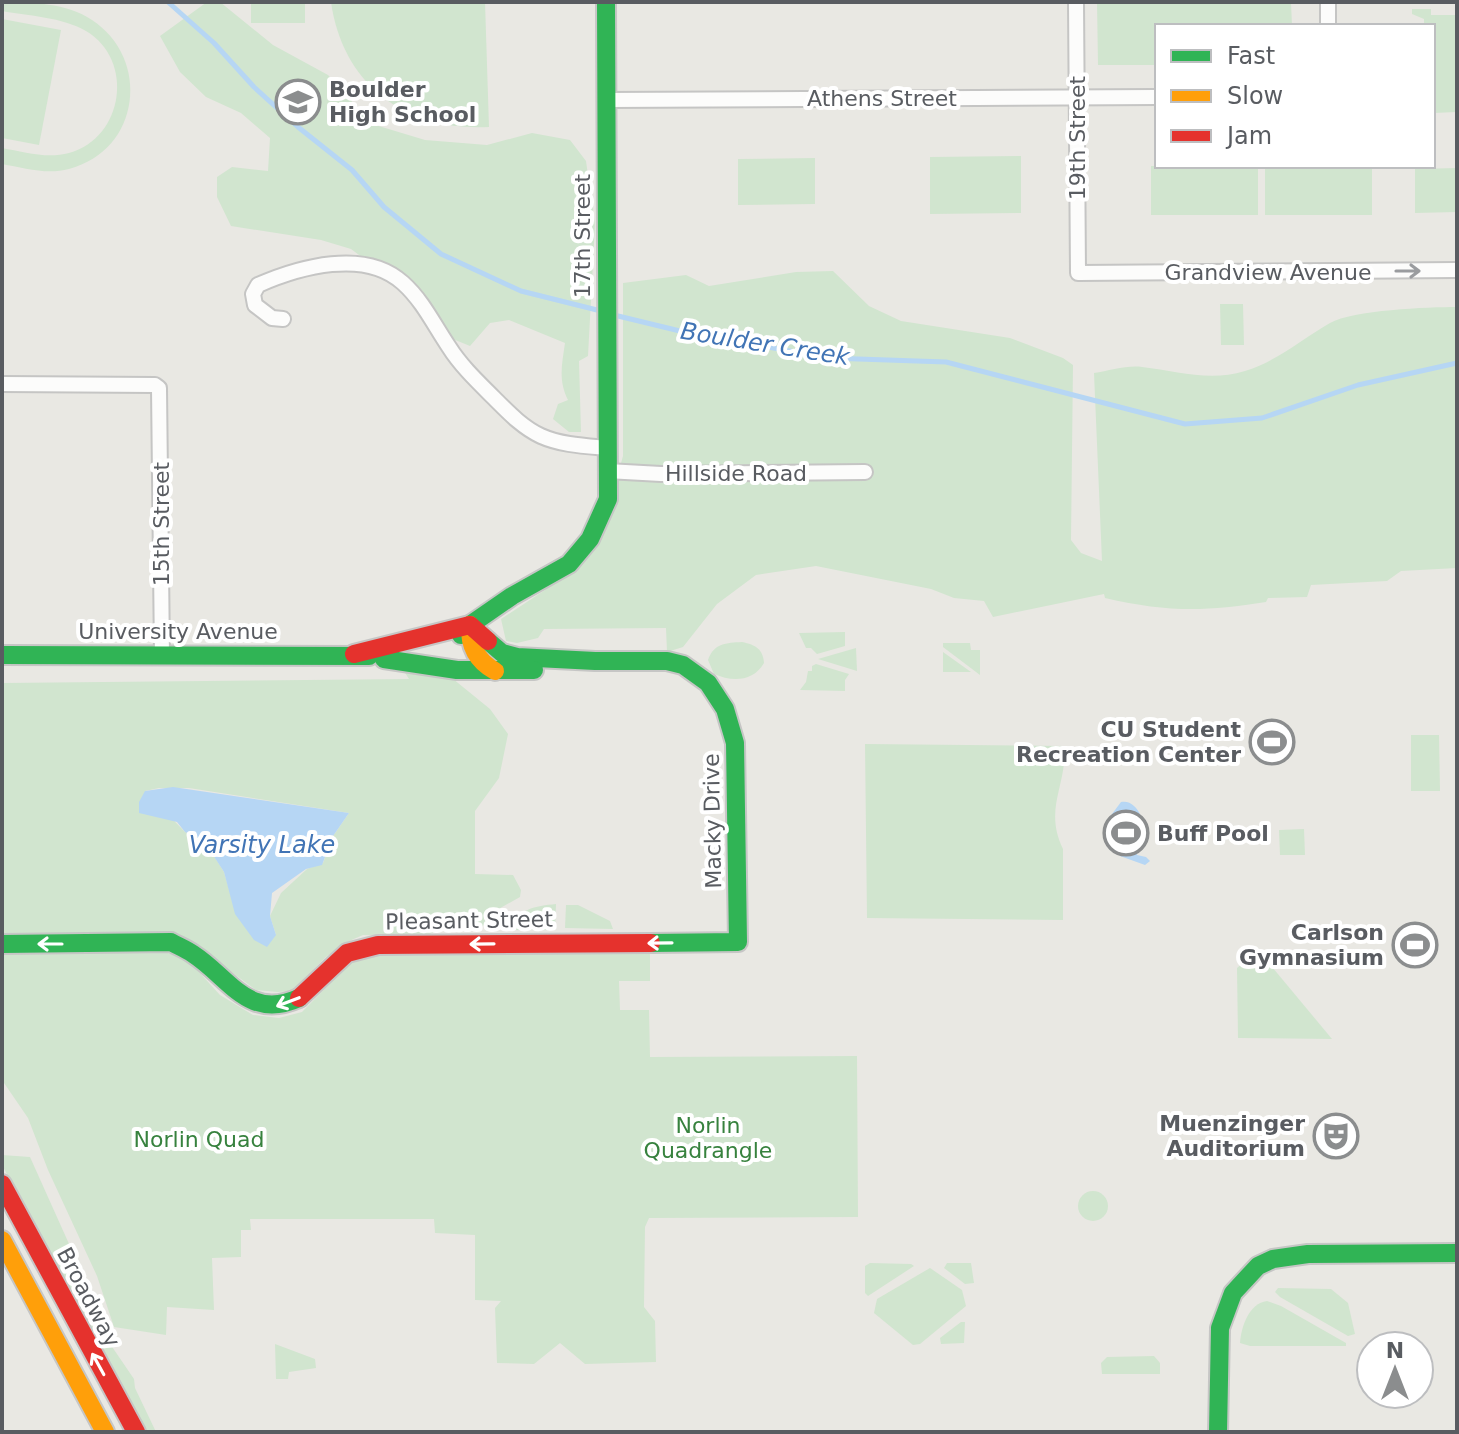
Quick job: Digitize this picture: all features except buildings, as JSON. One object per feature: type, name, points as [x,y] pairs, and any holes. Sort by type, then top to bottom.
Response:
[{"type":"street","name":"17th Street","points":[[470,625],[567,565],[592,536],[608,499],[606,2]]},
{"type":"street","name":"19th Street","points":[[1076,2],[1078,273]]},
{"type":"street","points":[[1328,2],[1328,24]]},
{"type":"street","name":"Athens Street","points":[[607,100],[1155,97]]},
{"type":"street","points":[[283,319],[272,318],[255,305],[253,294],[258,285],[283,274],[341,262],[375,268],[401,281],[428,312],[457,359],[521,424],[540,436],[560,443],[607,448]]},
{"type":"street","name":"Grandview Avenue","points":[[1078,273],[1457,270]]},
{"type":"street","name":"15th Street","points":[[2,384],[155,385],[160,393],[162,655]]},
{"type":"street","name":"Hillside Road","points":[[607,471],[661,474],[865,472]]},
{"type":"street","points":[[470,625],[483,634],[493,647],[509,656],[587,661]]},
{"type":"street","points":[[470,625],[469,643],[486,666],[495,671]]},
{"type":"street","name":"University Avenue","points":[[354,654],[470,625]]},
{"type":"street","name":"University Avenue","points":[[2,655],[354,654],[384,659],[433,651],[459,638],[470,625]]},
{"type":"street","points":[[384,659],[495,671],[549,670],[587,661]]},
{"type":"street","name":"Macky Drive","points":[[587,661],[674,661],[704,678],[723,702],[735,743],[738,942]]},
{"type":"street","name":"Pleasant Street","points":[[2,944],[171,942],[194,954],[240,995],[273,1007],[298,999],[347,953],[378,945],[738,942]]},
{"type":"street","name":"Broadway","points":[[2,1184],[136,1432]]},
{"type":"street","points":[[2,1240],[105,1432]]},
{"type":"street","points":[[1218,1432],[1220,1328],[1227,1304],[1246,1276],[1258,1266],[1290,1256],[1347,1252],[1457,1253]]},
{"type":"green space","points":[[2,2],[48,5],[82,14],[111,37],[123,57],[130,79],[130,102],[123,124],[111,143],[93,159],[69,169],[52,171],[2,164],[2,148],[52,155],[69,153],[88,145],[102,132],[111,115],[117,78],[112,60],[102,44],[86,31],[56,20],[2,11]]},
{"type":"green space","points":[[207,2],[220,2],[273,45],[328,75],[372,124],[425,140],[487,145],[532,133],[570,140],[586,161],[595,225],[588,356],[579,361],[581,432],[569,432],[553,419],[558,404],[568,400],[562,379],[565,343],[509,320],[490,323],[470,346],[448,337],[437,313],[351,249],[321,240],[231,226],[217,197],[217,177],[232,167],[268,171],[270,138],[241,113],[206,97],[180,72],[160,36]]},
{"type":"green space","points":[[251,2],[305,2],[305,23],[251,23]]},
{"type":"green space","points":[[331,2],[485,2],[489,127],[431,121],[383,98],[364,80],[349,58],[338,32]]},
{"type":"green space","points":[[1097,2],[1291,2],[1292,24],[1155,24],[1155,65],[1098,65]]},
{"type":"green space","points":[[1412,9],[1431,9],[1431,15],[1457,15],[1457,112],[1435,113],[1435,24],[1424,24],[1424,19],[1412,14]]},
{"type":"green space","points":[[2,19],[61,30],[39,145],[2,138]]},
{"type":"green space","points":[[1021,156],[1021,213],[930,214],[930,157]]},
{"type":"green space","points":[[815,158],[815,204],[738,205],[738,159]]},
{"type":"green space","points":[[1151,166],[1258,168],[1258,215],[1151,215]]},
{"type":"green space","points":[[1265,168],[1372,168],[1372,215],[1265,215]]},
{"type":"green space","points":[[1457,168],[1457,212],[1415,213],[1415,169]]},
{"type":"green space","points":[[833,271],[869,306],[901,321],[1010,338],[1063,358],[1073,365],[1071,540],[1081,553],[1102,561],[1094,373],[1136,367],[1206,376],[1232,374],[1267,362],[1341,319],[1391,310],[1457,307],[1457,568],[1401,571],[1387,581],[1311,585],[1307,597],[1268,598],[1266,602],[1223,608],[1147,606],[1105,598],[1104,594],[993,617],[984,601],[954,598],[931,589],[816,566],[756,575],[717,604],[683,647],[667,652],[666,628],[544,629],[538,638],[517,643],[506,641],[501,619],[545,590],[601,535],[623,456],[623,283],[686,275],[709,286],[796,272]]},
{"type":"green space","points":[[1220,304],[1243,304],[1244,345],[1221,345]]},
{"type":"green space","points":[[845,632],[845,646],[817,654],[806,648],[799,633]]},
{"type":"green space","points":[[742,642],[760,651],[764,663],[759,669],[742,679],[714,674],[708,660],[714,650],[726,644]]},
{"type":"green space","points":[[943,643],[970,643],[971,650],[980,650],[980,675],[943,647]]},
{"type":"green space","points":[[856,648],[857,671],[818,659]]},
{"type":"green space","points":[[943,652],[971,672],[943,672]]},
{"type":"green space","points":[[816,664],[849,674],[845,680],[845,691],[800,690],[806,682],[808,671],[812,671],[812,666]]},
{"type":"green space","points":[[402,668],[447,674],[490,709],[508,734],[499,778],[475,811],[475,874],[513,875],[521,890],[520,897],[495,911],[482,927],[472,931],[450,931],[444,927],[426,936],[363,935],[326,957],[291,991],[278,992],[256,990],[197,947],[2,936],[2,683],[409,679]],"holes":[[[189,788],[349,813],[333,836],[323,863],[307,869],[281,893],[270,916],[276,935],[236,914],[224,872],[204,840],[185,832],[145,791]]]},
{"type":"green space","points":[[1411,735],[1439,735],[1440,791],[1411,791]]},
{"type":"green space","points":[[865,744],[1064,746],[1055,821],[1063,849],[1063,920],[867,918]]},
{"type":"green space","points":[[1304,829],[1305,855],[1280,855],[1279,830]]},
{"type":"green space","points":[[556,904],[555,930],[509,930],[522,913]]},
{"type":"green space","points":[[566,905],[578,905],[610,921],[613,929],[565,928]]},
{"type":"green space","points":[[165,952],[188,960],[220,995],[253,1015],[279,1018],[302,1012],[352,961],[371,956],[650,953],[650,981],[619,981],[620,1010],[649,1010],[650,1057],[857,1056],[858,1217],[649,1218],[645,1227],[644,1307],[655,1321],[656,1362],[585,1364],[560,1343],[534,1364],[497,1363],[495,1308],[501,1301],[475,1300],[475,1235],[435,1233],[434,1219],[250,1219],[251,1230],[241,1230],[241,1257],[212,1258],[214,1310],[167,1307],[166,1335],[114,1327],[97,1276],[48,1170],[28,1118],[2,1080],[2,954]]},
{"type":"green space","points":[[1251,956],[1260,956],[1268,962],[1332,1039],[1238,1038],[1237,968]]},
{"type":"green space","points":[[2,1155],[30,1157],[96,1304],[104,1335],[134,1379],[135,1388],[156,1432],[146,1432],[2,1165]]},
{"type":"green space","points":[[1093,1191],[1103,1196],[1108,1206],[1103,1216],[1093,1221],[1083,1216],[1078,1206],[1083,1196]]},
{"type":"green space","points":[[870,1263],[914,1266],[868,1296],[865,1293],[865,1266]]},
{"type":"green space","points":[[947,1263],[971,1263],[974,1283],[965,1284],[944,1268]]},
{"type":"green space","points":[[930,1268],[962,1290],[966,1306],[920,1344],[913,1345],[874,1313],[877,1299]]},
{"type":"green space","points":[[1278,1288],[1331,1289],[1348,1303],[1355,1334],[1348,1336],[1275,1292]]},
{"type":"green space","points":[[1267,1301],[1346,1343],[1346,1346],[1250,1346],[1240,1343],[1244,1323],[1251,1311]]},
{"type":"green space","points":[[965,1322],[964,1343],[941,1344],[940,1338]]},
{"type":"green space","points":[[275,1344],[315,1359],[316,1368],[289,1372],[288,1379],[276,1379]]},
{"type":"green space","points":[[1154,1356],[1160,1363],[1160,1374],[1102,1374],[1101,1363],[1107,1357]]},
{"type":"water","name":"Varsity Lake","points":[[173,787],[349,813],[333,836],[322,865],[306,869],[272,893],[270,916],[276,935],[267,947],[254,940],[235,914],[224,872],[204,841],[185,832],[177,822],[139,813],[139,802],[145,791]]},
{"type":"water","name":"Buff Pool","points":[[1121,802],[1135,807],[1147,828],[1146,833],[1139,834],[1137,855],[1150,861],[1145,865],[1120,856],[1106,836],[1106,822]]},
{"type":"waterway","name":"Boulder Creek","points":[[168,2],[214,43],[254,87],[352,170],[384,207],[441,254],[521,291],[601,311]]},
{"type":"waterway","name":"Boulder Creek","points":[[614,315],[684,332],[829,358],[946,362],[1185,424],[1262,418],[1358,385],[1457,363]]},
{"type":"traffic: fast","points":[[461,635],[470,625],[512,596],[569,564],[590,539],[608,499],[606,2]]},
{"type":"traffic: fast","points":[[488,641],[502,653],[517,657],[667,661],[683,665],[708,683],[725,709],[735,743],[738,942],[651,943]]},
{"type":"traffic: fast","points":[[2,655],[369,656]]},
{"type":"traffic: fast","points":[[384,659],[457,670],[534,670]]},
{"type":"traffic: fast","points":[[2,944],[171,942],[193,954],[253,1001],[281,1004],[299,998]]},
{"type":"traffic: fast","points":[[1218,1432],[1220,1328],[1233,1293],[1258,1266],[1273,1259],[1308,1254],[1457,1253]]},
{"type":"traffic: slow","points":[[470,625],[475,652],[495,671]]},
{"type":"traffic: slow","points":[[2,1240],[105,1432]]},
{"type":"traffic: jam","points":[[354,654],[470,625],[488,641]]},
{"type":"traffic: jam","points":[[299,998],[347,953],[378,945],[651,943]]},
{"type":"traffic: jam","points":[[2,1184],[136,1432]]},
{"type":"place","name":"Boulder High School","points":[[298,102]]},
{"type":"place","name":"CU Student Recreation Center","points":[[1272,742]]},
{"type":"place","name":"Buff Pool","points":[[1126,833]]},
{"type":"place","name":"Carlson Gymnasium","points":[[1415,945]]},
{"type":"place","name":"Muenzinger Auditorium","points":[[1336,1136]]},
{"type":"park label","name":"Norlin Quadrangle","points":[[708,1138]]},
{"type":"park label","name":"Norlin Quad","points":[[199,1139]]}]
